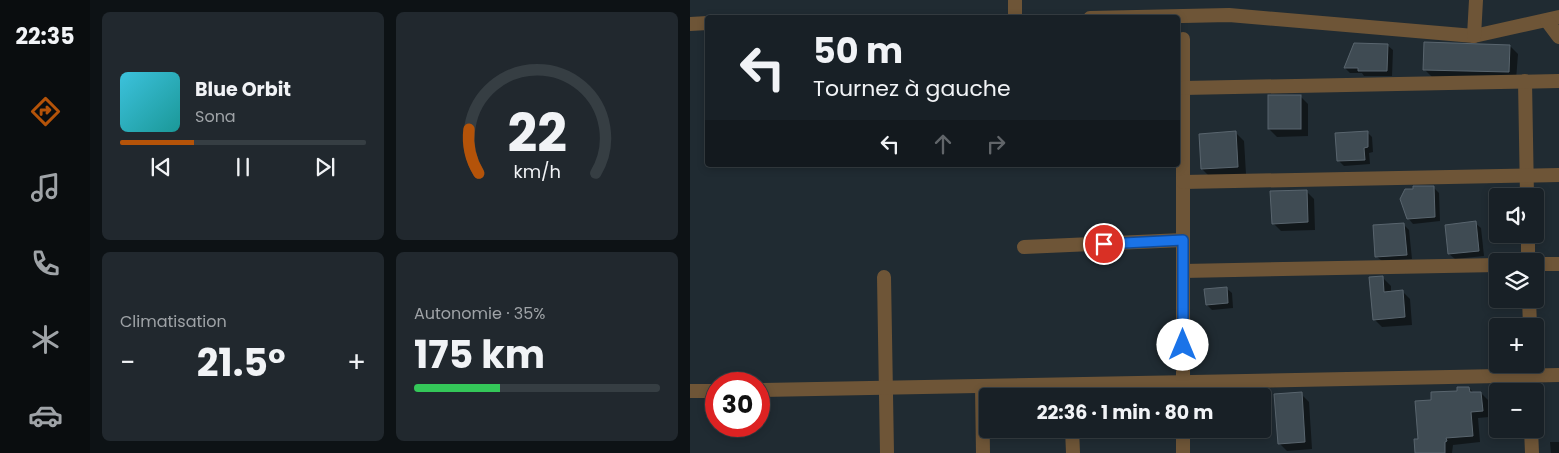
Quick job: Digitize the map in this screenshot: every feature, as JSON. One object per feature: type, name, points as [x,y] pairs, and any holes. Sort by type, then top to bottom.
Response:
[{"type":"street","points":[[1015,0],[1015,15]]},
{"type":"street","points":[[1474,36],[1476,0]]},
{"type":"street","points":[[1180,16],[1229,15],[1474,36],[1553,19],[1559,37]]},
{"type":"street","points":[[690,24],[705,23]]},
{"type":"street","points":[[1183,39],[1183,388]]},
{"type":"street","points":[[1525,81],[1527,188]]},
{"type":"street","points":[[1183,88],[1559,81]]},
{"type":"street","points":[[1183,182],[1559,175]]},
{"type":"street","points":[[1024,248],[1183,240]]},
{"type":"street","points":[[1544,264],[1559,264]]},
{"type":"street","points":[[1183,271],[1489,265]]},
{"type":"street","points":[[884,276],[887,453]]},
{"type":"street","points":[[1100,388],[1183,382],[1489,371]]},
{"type":"street","points":[[1544,372],[1559,375]]},
{"type":"street","points":[[982,386],[983,453]]},
{"type":"street","points":[[770,390],[982,386],[1027,388]]},
{"type":"street","points":[[690,392],[705,391]]},
{"type":"street","points":[[1072,438],[1073,453]]},
{"type":"street","points":[[1183,438],[1183,453]]},
{"type":"street","points":[[1531,438],[1532,453]]},
{"type":"building","points":[[1424,42],[1510,45],[1509,72],[1423,70]]},
{"type":"building","points":[[1354,43],[1388,44],[1387,71],[1358,71],[1358,68],[1344,68]]},
{"type":"building","points":[[1268,95],[1301,95],[1301,129],[1268,129]]},
{"type":"building","points":[[1236,131],[1238,167],[1201,169],[1199,134]]},
{"type":"building","points":[[1368,131],[1368,147],[1364,148],[1365,160],[1337,161],[1335,133]]},
{"type":"building","points":[[1413,186],[1434,186],[1435,217],[1407,219],[1400,199],[1405,189],[1413,189]]},
{"type":"building","points":[[1307,190],[1308,222],[1272,224],[1270,191]]},
{"type":"building","points":[[1476,221],[1479,251],[1448,254],[1445,225]]},
{"type":"building","points":[[1404,223],[1407,255],[1375,257],[1373,225]]},
{"type":"building","points":[[1383,276],[1384,292],[1403,290],[1405,317],[1373,320],[1369,277]]},
{"type":"building","points":[[1227,287],[1228,303],[1206,305],[1204,289]]},
{"type":"building","points":[[1457,387],[1469,387],[1470,392],[1481,392],[1483,411],[1471,412],[1473,436],[1446,438],[1445,453],[1415,453],[1414,439],[1418,439],[1415,401],[1431,400],[1431,392],[1457,391]]},
{"type":"building","points":[[1302,392],[1305,442],[1278,444],[1274,394]]},
{"type":"route","points":[[1104,244],[1183,240],[1183,345]]}]
